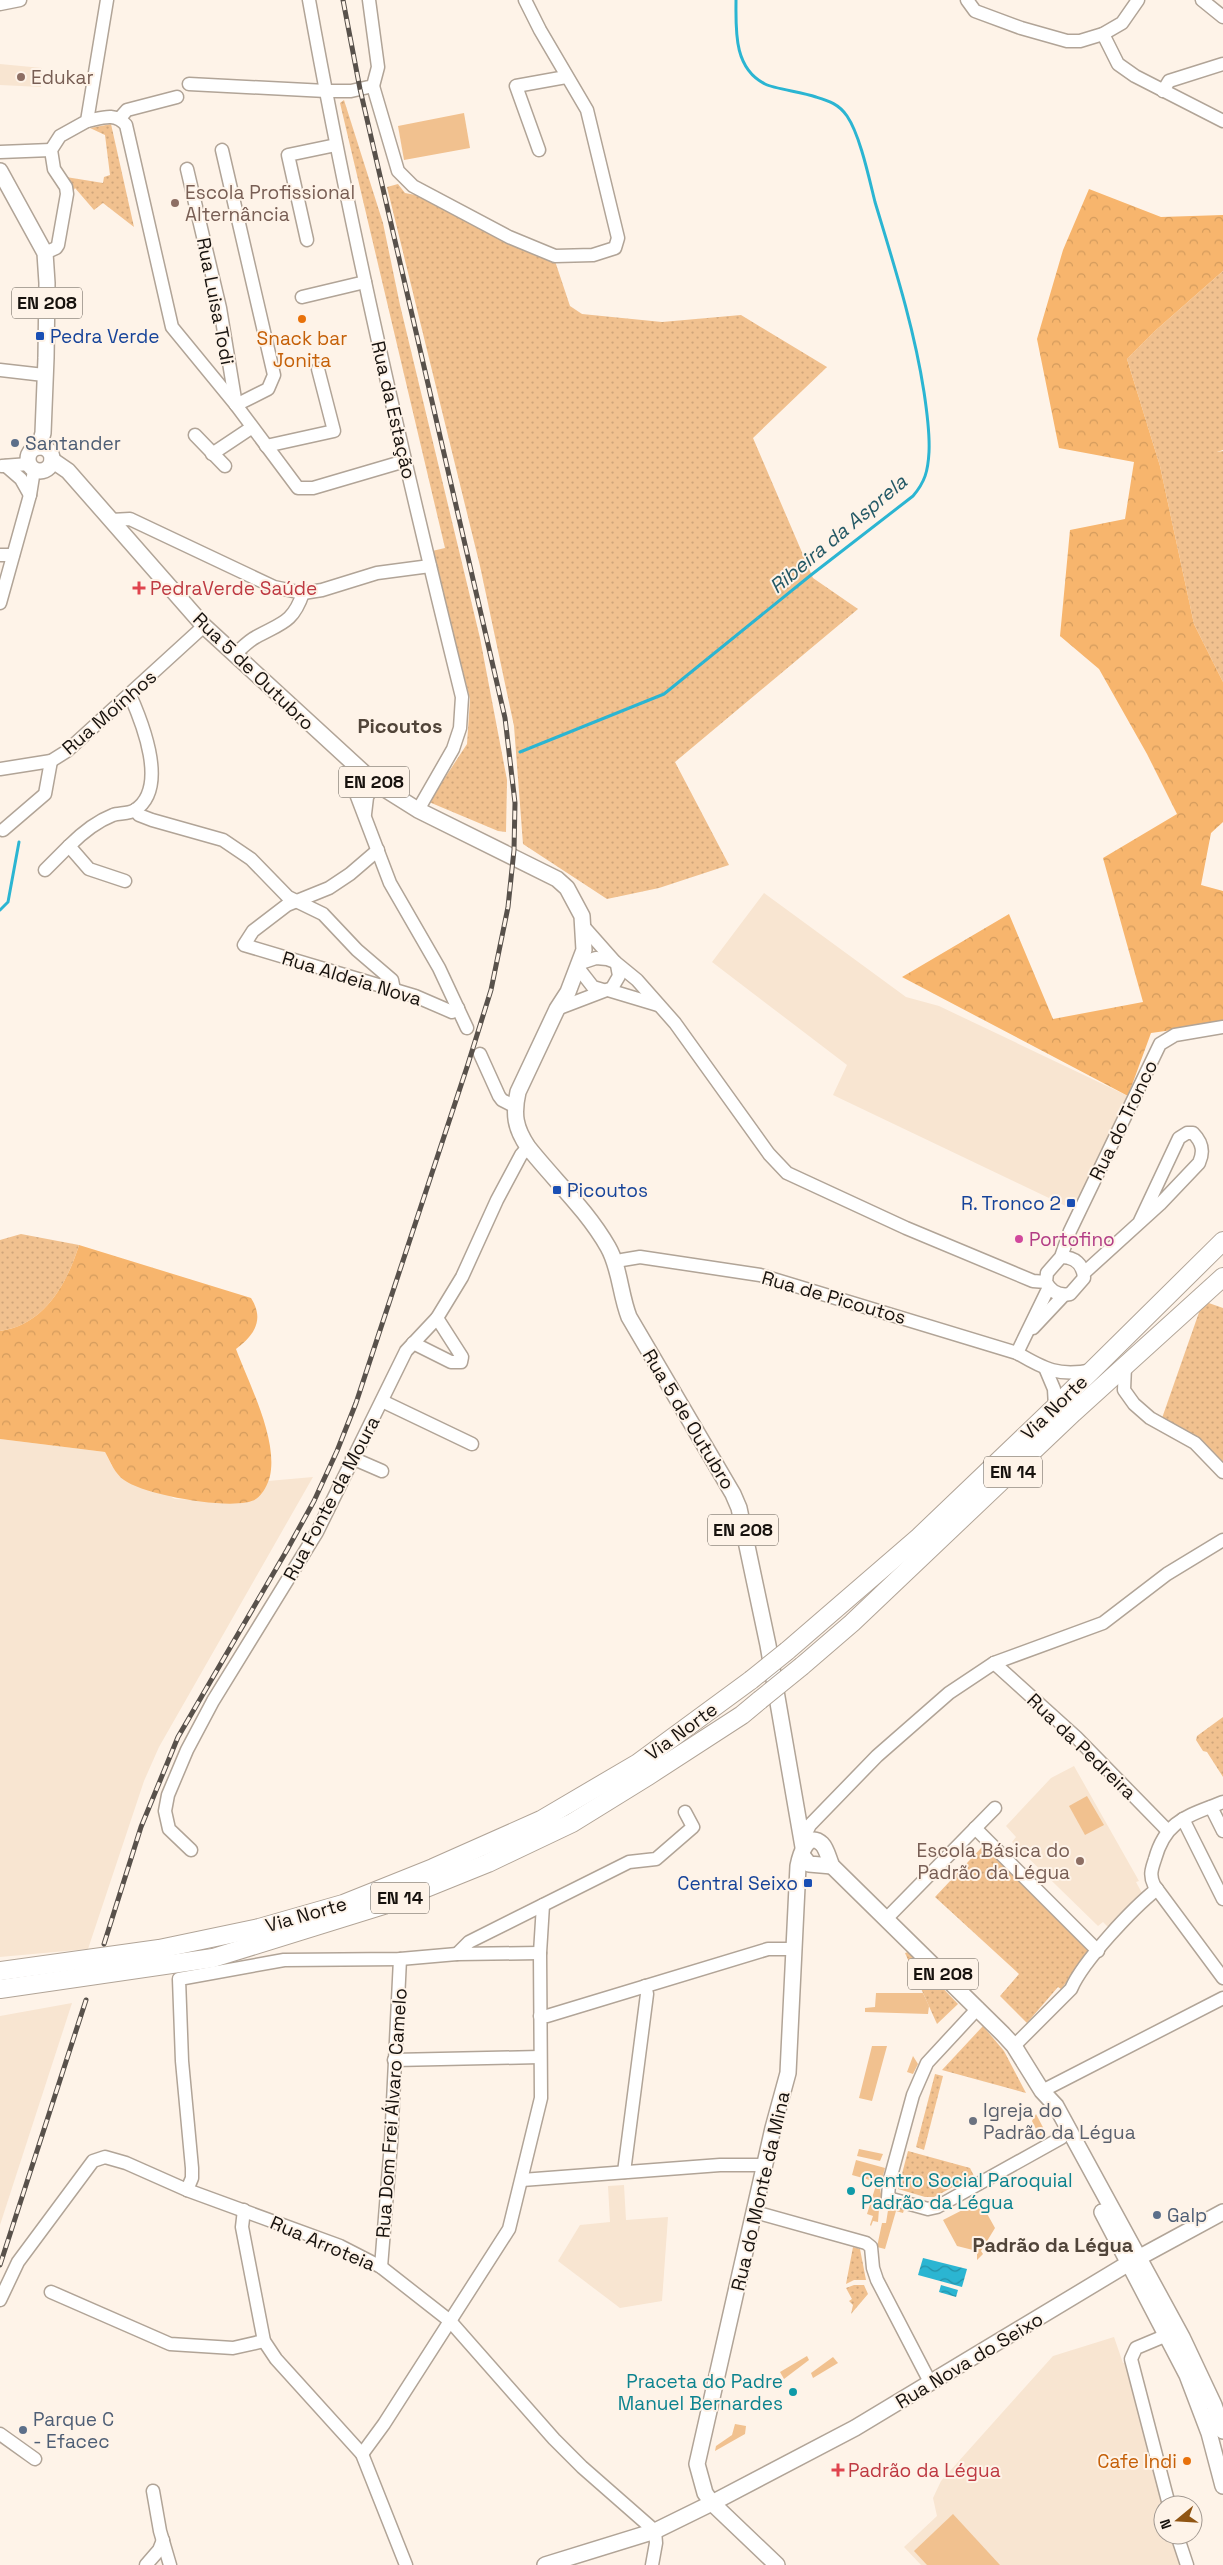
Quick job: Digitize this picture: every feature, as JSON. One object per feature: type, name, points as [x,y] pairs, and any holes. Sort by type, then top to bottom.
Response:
[{"type":"highway","name":"Via Norte","points":[[0,1971],[159,1949],[259,1928],[344,1904],[433,1868],[541,1820],[638,1763],[751,1680],[919,1537],[1055,1407],[1223,1241]]},
{"type":"highway","name":"Via Norte","points":[[0,1989],[213,1958],[384,1905],[488,1863],[572,1823],[742,1714],[802,1666],[859,1616],[1223,1277]]},
{"type":"main road","name":"EN 208","points":[[0,171],[45,253],[47,282],[42,433],[39,447]]},
{"type":"main road","points":[[39,447],[50,452],[52,460],[45,470],[31,467],[29,453],[39,447]]},
{"type":"main road","name":"Rua 5 de Outubro","points":[[52,460],[68,470],[204,626],[375,783],[418,810],[558,879],[574,899],[584,927],[584,950],[580,966],[568,992],[557,1009],[518,1092],[514,1106],[517,1129],[528,1147],[588,1219],[608,1247],[615,1263],[629,1317],[726,1480],[738,1508],[768,1645],[805,1840]]},
{"type":"main road","name":"EN 208","points":[[822,1862],[823,1845],[805,1840],[806,1862],[822,1862],[887,1918],[1014,2046],[1042,2091],[1056,2106],[1134,2260],[1200,2409],[1223,2486]]},
{"type":"main road","name":"Rua do Monte da Mina","points":[[712,2503],[705,2493],[697,2464],[756,2212],[765,2165],[788,2073],[799,1873],[805,1840]]},
{"type":"main road","points":[[799,1873],[822,1862]]},
{"type":"main road","name":"EN 208","points":[[1042,2091],[1043,2105],[1061,2138],[1199,2371],[1223,2431]]},
{"type":"main road","name":"Rua Nova do Seixo","points":[[545,2565],[655,2531],[712,2503],[855,2428],[1134,2260],[1223,2212]]},
{"type":"main road","points":[[712,2503],[768,2562]]},
{"type":"street","points":[[0,4],[20,0]]},
{"type":"street","points":[[87,121],[107,0]]},
{"type":"street","name":"Rua da Estação","points":[[309,0],[336,146],[405,461],[462,697],[460,728],[453,748],[418,810]]},
{"type":"street","points":[[369,0],[378,67],[373,86],[398,171],[413,186],[509,237],[556,256],[593,255],[615,248],[618,238],[587,110],[566,77],[525,0]]},
{"type":"street","points":[[971,5],[1021,28],[1067,41],[1080,41],[1103,34],[1122,23],[1138,0]]},
{"type":"street","points":[[1202,0],[1223,17]]},
{"type":"street","points":[[1103,34],[1118,64],[1163,90],[1222,120]]},
{"type":"street","points":[[1163,90],[1170,81],[1223,64]]},
{"type":"street","points":[[539,150],[516,86],[566,77]]},
{"type":"street","points":[[189,84],[326,91],[351,91],[373,86]]},
{"type":"street","points":[[120,118],[127,110],[176,98]]},
{"type":"street","points":[[45,253],[56,248],[58,245],[67,194],[66,187],[54,169],[51,150],[60,136],[87,121],[114,116],[120,118],[126,126],[172,327],[236,405],[251,428],[298,488],[313,488],[405,461]]},
{"type":"street","points":[[307,240],[288,155],[336,146]]},
{"type":"street","points":[[0,152],[51,150]]},
{"type":"street","points":[[222,150],[274,375],[268,389],[236,405]]},
{"type":"street","name":"Rua Luisa Todi","points":[[187,169],[220,308],[236,405]]},
{"type":"street","points":[[302,296],[366,282]]},
{"type":"street","points":[[266,446],[334,431],[318,369]]},
{"type":"street","points":[[0,370],[44,375]]},
{"type":"street","points":[[212,454],[251,428]]},
{"type":"street","points":[[195,436],[225,466]]},
{"type":"street","points":[[0,603],[4,572],[13,556],[30,495],[31,467],[3,466]]},
{"type":"street","points":[[3,466],[21,479],[30,495]]},
{"type":"street","points":[[111,520],[130,519],[274,587],[303,593],[322,590],[377,573],[430,566]]},
{"type":"street","points":[[0,555],[13,556]]},
{"type":"street","points":[[234,655],[255,638],[275,629],[290,619],[303,593]]},
{"type":"street","name":"Rua Moínhos","points":[[0,769],[52,761],[67,751],[204,626]]},
{"type":"street","points":[[45,870],[87,828],[113,815],[135,810],[148,794],[152,776],[151,760],[142,723],[130,694]]},
{"type":"street","points":[[2,830],[44,794],[52,761]]},
{"type":"street","name":"EN 208","points":[[358,768],[353,786],[390,883],[439,968],[467,1028]]},
{"type":"street","name":"EN 208","points":[[365,814],[367,796],[375,783]]},
{"type":"street","points":[[135,810],[139,815],[152,820],[223,840],[251,859],[288,897],[298,900],[323,914],[356,950],[392,980],[394,990]]},
{"type":"street","points":[[69,846],[90,869],[125,881]]},
{"type":"street","points":[[298,900],[329,888],[350,874],[378,850]]},
{"type":"street","name":"Rua Aldeia Nova","points":[[298,900],[287,905],[253,931],[244,945],[415,996],[452,1012],[458,1008]]},
{"type":"street","points":[[584,927],[616,963],[638,980],[674,1023],[770,1154],[787,1172],[906,1228],[1033,1281],[1048,1284],[1058,1294],[1064,1295]]},
{"type":"street","points":[[616,963],[599,957],[580,966],[593,987],[658,1005]]},
{"type":"street","points":[[557,1009],[605,990],[618,980],[616,963]]},
{"type":"street","name":"Rua do Tronco","points":[[1017,1353],[1029,1331],[1048,1284],[1047,1273],[1061,1257],[1070,1231],[1160,1044],[1175,1034],[1223,1027]]},
{"type":"street","points":[[480,1054],[499,1096],[502,1100],[514,1106]]},
{"type":"street","name":"Rua do Tronco","points":[[1029,1331],[1064,1295],[1070,1294],[1078,1287],[1084,1278],[1084,1272],[1140,1221],[1199,1164],[1202,1155],[1202,1145],[1194,1134],[1187,1133],[1179,1138],[1140,1221]]},
{"type":"street","name":"Rua Fonte da Moura","points":[[191,1850],[175,1838],[166,1820],[165,1811],[168,1795],[187,1750],[213,1700],[317,1532],[406,1351],[437,1318],[462,1277],[497,1200],[521,1155],[528,1147]]},
{"type":"street","name":"Rua de Picoutos","points":[[615,1263],[640,1257],[760,1275],[1017,1353],[1046,1370],[1060,1373],[1092,1370]]},
{"type":"street","points":[[1061,1257],[1073,1258],[1082,1267],[1084,1272]]},
{"type":"street","points":[[413,1343],[451,1362],[461,1362],[462,1358],[459,1351],[437,1318]]},
{"type":"street","points":[[1125,1369],[1124,1390],[1134,1404],[1150,1418],[1195,1443],[1223,1472]]},
{"type":"street","points":[[1046,1370],[1054,1389],[1055,1407]]},
{"type":"street","points":[[382,1400],[472,1444]]},
{"type":"street","points":[[352,1458],[382,1471]]},
{"type":"street","points":[[805,1840],[810,1824],[877,1756],[949,1693],[994,1664],[1103,1623],[1167,1574],[1223,1540]]},
{"type":"street","name":"Rua da Pedreira","points":[[994,1664],[1076,1737],[1167,1830]]},
{"type":"street","points":[[1223,1831],[1217,1804],[1183,1819],[1167,1830],[1158,1848],[1151,1873],[1157,1889],[1186,1924],[1223,1978]]},
{"type":"street","points":[[887,1918],[995,1808]]},
{"type":"street","points":[[457,1954],[469,1942],[629,1862],[656,1859],[692,1828],[690,1819],[684,1812]]},
{"type":"street","points":[[1183,1819],[1223,1899]]},
{"type":"street","points":[[975,1828],[1098,1951]]},
{"type":"street","points":[[1014,2046],[1071,1989],[1074,1981],[1098,1951],[1157,1889]]},
{"type":"street","points":[[362,2454],[509,2228],[541,2098],[540,1953],[543,1906]]},
{"type":"street","points":[[540,2016],[547,2016],[768,1949],[794,1949]]},
{"type":"street","points":[[188,2190],[192,2178],[192,2168],[182,2061],[179,1979],[284,1960],[400,1959],[457,1954],[540,1953]]},
{"type":"street","name":"Rua Dom Frei Álvaro Camelo","points":[[381,2267],[390,2162],[400,1959]]},
{"type":"street","points":[[624,2172],[647,1994],[645,1986]]},
{"type":"street","points":[[1042,2091],[1223,1998]]},
{"type":"street","points":[[978,2008],[927,2062],[913,2095],[889,2183],[888,2198],[928,2209],[937,2207],[1061,2138]]},
{"type":"street","points":[[394,2060],[540,2057]]},
{"type":"street","name":"Rua Arroteia","points":[[0,2300],[18,2262],[93,2161],[105,2158],[126,2163],[188,2190],[340,2246],[381,2267],[450,2321],[554,2440],[655,2531]]},
{"type":"street","points":[[522,2180],[720,2165],[765,2165]]},
{"type":"street","points":[[244,2210],[242,2227],[264,2340],[276,2358],[362,2454],[406,2565]]},
{"type":"street","points":[[756,2212],[866,2243],[871,2247],[873,2268],[877,2280],[930,2382]]},
{"type":"street","points":[[51,2292],[170,2344],[233,2348],[264,2340]]},
{"type":"street","points":[[1166,2495],[1131,2359],[1136,2348],[1167,2334]]},
{"type":"street","points":[[0,2434],[35,2459]]},
{"type":"street","points":[[153,2491],[170,2565]]},
{"type":"street","points":[[652,2565],[656,2543],[655,2531]]},
{"type":"street","points":[[146,2565],[159,2550],[163,2540]]},
{"type":"street","points":[[1180,2545],[1187,2565]]},
{"type":"shaded area","name":"Edukar","points":[[0,64],[42,68],[41,87],[0,85]]},
{"type":"shaded area","points":[[344,100],[383,223],[400,305],[480,638],[507,780],[506,832],[498,831],[429,802],[467,744],[470,699],[432,551],[445,548],[340,103]]},
{"type":"shaded area","points":[[464,113],[470,148],[404,160],[398,126]]},
{"type":"shaded area","points":[[111,124],[134,227],[103,203],[94,210],[75,188],[73,192],[66,177],[103,183],[104,177],[110,175],[105,135],[90,128]]},
{"type":"shaded area","points":[[398,184],[405,193],[421,196],[555,261],[570,306],[582,314],[662,322],[741,315],[827,367],[753,438],[813,578],[858,609],[675,762],[729,865],[659,888],[607,899],[523,844],[514,726],[480,566],[387,187]]},
{"type":"shaded area","points":[[1223,271],[1223,450],[1217,452],[1223,451],[1223,682],[1194,624],[1160,466],[1127,359],[1156,330]]},
{"type":"shaded area","points":[[764,893],[906,997],[939,1006],[1128,1096],[1074,1210],[833,1095],[847,1065],[712,962]]},
{"type":"shaded area","points":[[21,1234],[79,1245],[68,1274],[52,1300],[29,1321],[0,1331],[0,1240]]},
{"type":"shaded area","points":[[1203,1301],[1223,1308],[1223,1465],[1161,1421]]},
{"type":"shaded area","points":[[0,1439],[105,1452],[112,1466],[175,1499],[247,1502],[256,1499],[268,1481],[313,1477],[159,1747],[144,1781],[88,1949],[0,1957]]},
{"type":"shaded area","points":[[1223,1717],[1223,1777],[1207,1752],[1203,1751],[1196,1740],[1197,1736]]},
{"type":"shaded area","name":"Escola Básica do Padrão da Légua","points":[[1074,1766],[1139,1881],[1136,1882],[1143,1895],[1108,1927],[1103,1922],[1098,1926],[1012,1842],[1016,1837],[1006,1826],[1051,1778]]},
{"type":"shaded area","points":[[1087,1796],[1104,1825],[1085,1835],[1069,1806]]},
{"type":"shaded area","points":[[983,1846],[1092,1951],[1061,1989],[1058,1987],[1027,2023],[1000,1996],[1019,1974],[935,1897]]},
{"type":"shaded area","points":[[908,1952],[958,2004],[937,2024],[905,1953]]},
{"type":"shaded area","points":[[876,1993],[923,1993],[929,2006],[928,2014],[865,2012],[865,2008],[875,2007]]},
{"type":"shaded area","points":[[72,2003],[0,2225],[0,2016]]},
{"type":"shaded area","points":[[983,2026],[1004,2051],[1026,2093],[942,2070]]},
{"type":"shaded area","points":[[872,2046],[887,2046],[872,2101],[859,2098]]},
{"type":"shaded area","points":[[913,2056],[918,2064],[913,2074],[907,2072]]},
{"type":"shaded area","points":[[935,2074],[943,2076],[924,2150],[916,2147]]},
{"type":"shaded area","points":[[1036,2114],[1047,2135],[1041,2139],[1032,2121]]},
{"type":"shaded area","points":[[859,2149],[883,2154],[880,2161],[857,2156]]},
{"type":"shaded area","points":[[908,2151],[970,2168],[974,2176],[934,2197],[925,2197],[898,2189]]},
{"type":"shaded area","points":[[856,2160],[885,2168],[880,2189],[884,2201],[882,2209],[879,2209],[878,2222],[873,2221],[871,2226],[873,2216],[867,2214],[877,2182],[852,2175]]},
{"type":"shaded area","points":[[624,2185],[626,2220],[668,2217],[662,2301],[620,2308],[558,2261],[580,2225],[610,2222],[608,2186]]},
{"type":"shaded area","points":[[980,2201],[995,2228],[981,2251],[983,2254],[977,2260],[977,2251],[957,2246],[943,2220]]},
{"type":"shaded area","points":[[889,2204],[904,2210],[903,2213],[896,2211],[885,2249],[877,2247],[882,2223],[886,2223]]},
{"type":"shaded area","points":[[853,2247],[860,2249],[866,2280],[854,2280],[846,2284]]},
{"type":"shaded area","points":[[854,2285],[864,2285],[868,2294],[851,2314],[853,2305],[849,2301],[852,2299],[846,2288]]},
{"type":"shaded area","points":[[1114,2337],[1123,2363],[1127,2362],[1160,2495],[1153,2495],[1153,2545],[1175,2545],[1180,2565],[921,2565],[904,2547],[937,2516],[933,2498],[941,2481],[1053,2356]]},
{"type":"shaded area","points":[[807,2356],[809,2360],[784,2379],[780,2372]]},
{"type":"shaded area","points":[[833,2357],[838,2363],[813,2378],[811,2373]]},
{"type":"shaded area","points":[[735,2424],[746,2426],[745,2434],[715,2451],[716,2446],[732,2435]]},
{"type":"shaded area","points":[[953,2514],[1000,2565],[927,2565],[914,2551]]},
{"type":"green space","points":[[1089,189],[1161,217],[1223,215],[1223,271],[1156,330],[1127,359],[1160,466],[1194,624],[1223,682],[1223,822],[1211,833],[1201,885],[1223,891],[1223,1023],[1151,1033],[1128,1096],[902,977],[1009,914],[1053,1019],[1143,1002],[1103,858],[1177,814],[1147,754],[1099,669],[1060,636],[1070,530],[1125,519],[1134,462],[1059,448],[1037,339],[1063,250]]},
{"type":"green space","points":[[79,1245],[251,1298],[257,1313],[257,1320],[252,1333],[236,1349],[255,1395],[270,1445],[270,1476],[259,1497],[246,1503],[230,1504],[169,1496],[134,1486],[124,1480],[115,1471],[105,1452],[0,1439],[0,1331],[29,1321],[52,1300],[68,1274]]},
{"type":"water","points":[[923,2258],[967,2269],[962,2287],[918,2275]]},
{"type":"water","points":[[941,2285],[958,2290],[956,2297],[939,2292]]},
{"type":"waterway","name":"Ribeira da Asprela","points":[[520,752],[664,694],[811,575],[913,496],[927,471],[929,452],[928,422],[915,344],[864,157],[852,124],[841,109],[825,100],[769,86],[755,77],[747,68],[738,47],[736,0]]},
{"type":"waterway","name":"Ribeira da Asprela","points":[[0,910],[8,902],[19,842]]},
{"type":"railway","points":[[104,1944],[141,1827],[178,1737],[314,1501],[356,1403],[491,990],[508,907],[514,850],[515,803],[505,718],[360,89],[343,0]]},
{"type":"railway","points":[[0,2265],[86,2000]]},
{"type":"place","name":"Edukar","points":[[21,77]]},
{"type":"place","name":"Escola Profissional Alternância","points":[[175,203]]},
{"type":"place","name":"Snack bar Jonita","points":[[302,319]]},
{"type":"place","name":"Pedra Verde","points":[[40,336]]},
{"type":"place","name":"Santander","points":[[15,443]]},
{"type":"place","name":"PedraVerde Saúde","points":[[139,588]]},
{"type":"place","name":"Picoutos","points":[[557,1190]]},
{"type":"place","name":"R. Tronco 2","points":[[1071,1203]]},
{"type":"place","name":"Portofino","points":[[1019,1239]]},
{"type":"place","name":"Escola Básica do Padrão da Légua","points":[[1080,1861]]},
{"type":"place","name":"Central Seixo","points":[[808,1883]]},
{"type":"place","name":"Igreja do Padrão da Légua","points":[[973,2121]]},
{"type":"place","name":"Centro Social Paroquial Padrão da Légua","points":[[851,2191]]},
{"type":"place","name":"Galp","points":[[1157,2215]]},
{"type":"place","name":"Praceta do Padre Manuel Bernardes","points":[[793,2392]]},
{"type":"place","name":"Parque C - Efacec","points":[[23,2430]]},
{"type":"place","name":"Cafe Indi","points":[[1187,2461]]},
{"type":"place","name":"Padrão da Légua","points":[[838,2470]]},
{"type":"district","name":"Picoutos","points":[[400,726]]},
{"type":"district","name":"Padrão da Légua","points":[[1053,2245]]}]
